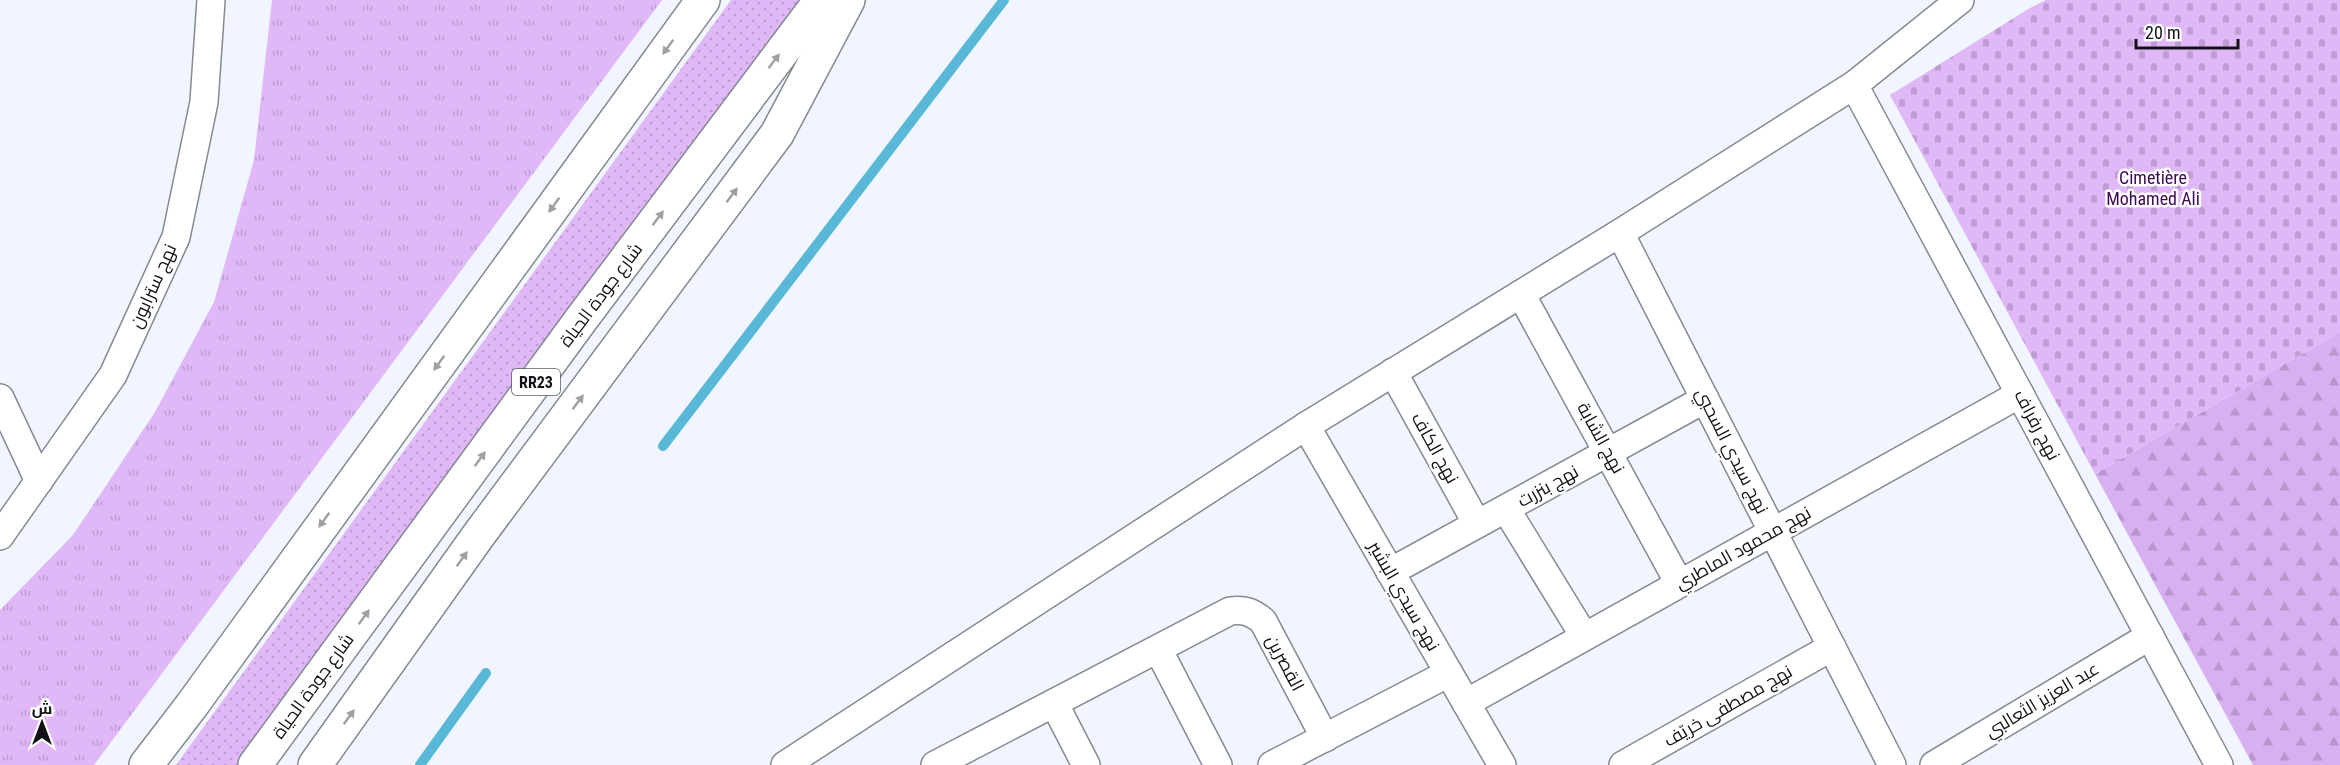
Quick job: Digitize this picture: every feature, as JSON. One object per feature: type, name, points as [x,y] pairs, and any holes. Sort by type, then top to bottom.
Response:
[{"type":"main road","points":[[146,765],[192,705],[703,0]]},
{"type":"main road","name":"شارع جودة الحياة","points":[[255,765],[580,321],[821,0]]},
{"type":"main road","points":[[315,765],[478,536],[777,134],[848,0]]},
{"type":"street","name":"نهج سترابون","points":[[0,536],[113,375],[176,237],[204,102],[212,0]]},
{"type":"street","points":[[784,765],[1305,426],[1620,233],[1854,85],[1960,0]]},
{"type":"street","name":"نهج رفراف","points":[[1854,85],[2219,765]]},
{"type":"street","name":"نهج سيدي السحبي","points":[[1620,233],[1892,765]]},
{"type":"street","name":"نهج الشابة","points":[[1521,294],[1679,583]]},
{"type":"street","name":"نهج الكاف","points":[[1393,372],[1478,524]]},
{"type":"street","name":"نهج محمود الماطري","points":[[1466,702],[2020,394]]},
{"type":"street","points":[[0,399],[39,481]]},
{"type":"street","name":"نهج بنزرت","points":[[1390,572],[1705,399]]},
{"type":"street","name":"نهج سيدي البشير","points":[[1305,426],[1502,765]]},
{"type":"street","points":[[1506,509],[1584,636]]},
{"type":"street","name":"القصرين","points":[[1158,650],[1230,611],[1242,609],[1254,613],[1263,621],[1318,749]]},
{"type":"street","name":"عبد العزيز الثعالبي","points":[[1934,765],[2150,636]]},
{"type":"street","name":"نهج مصطفى خريّف","points":[[1623,765],[1832,647]]},
{"type":"street","points":[[949,762],[1054,703],[1158,650],[1218,765]]},
{"type":"street","points":[[1272,765],[1318,749],[1449,673]]},
{"type":"street","points":[[1054,703],[1086,765]]},
{"type":"green space","points":[[272,0],[662,0],[94,765],[0,765],[0,610],[73,535],[155,412],[214,302],[254,160]]},
{"type":"green space","points":[[731,0],[803,0],[241,765],[176,765]]},
{"type":"green space","name":"Cimetière Mohamed Ali","points":[[2046,0],[2340,0],[2340,332],[2095,474],[1890,95]]},
{"type":"green space","points":[[2340,332],[2340,765],[2253,765],[2095,474]]},
{"type":"waterway","points":[[663,446],[1004,0]]},
{"type":"waterway","points":[[420,765],[486,673]]}]
